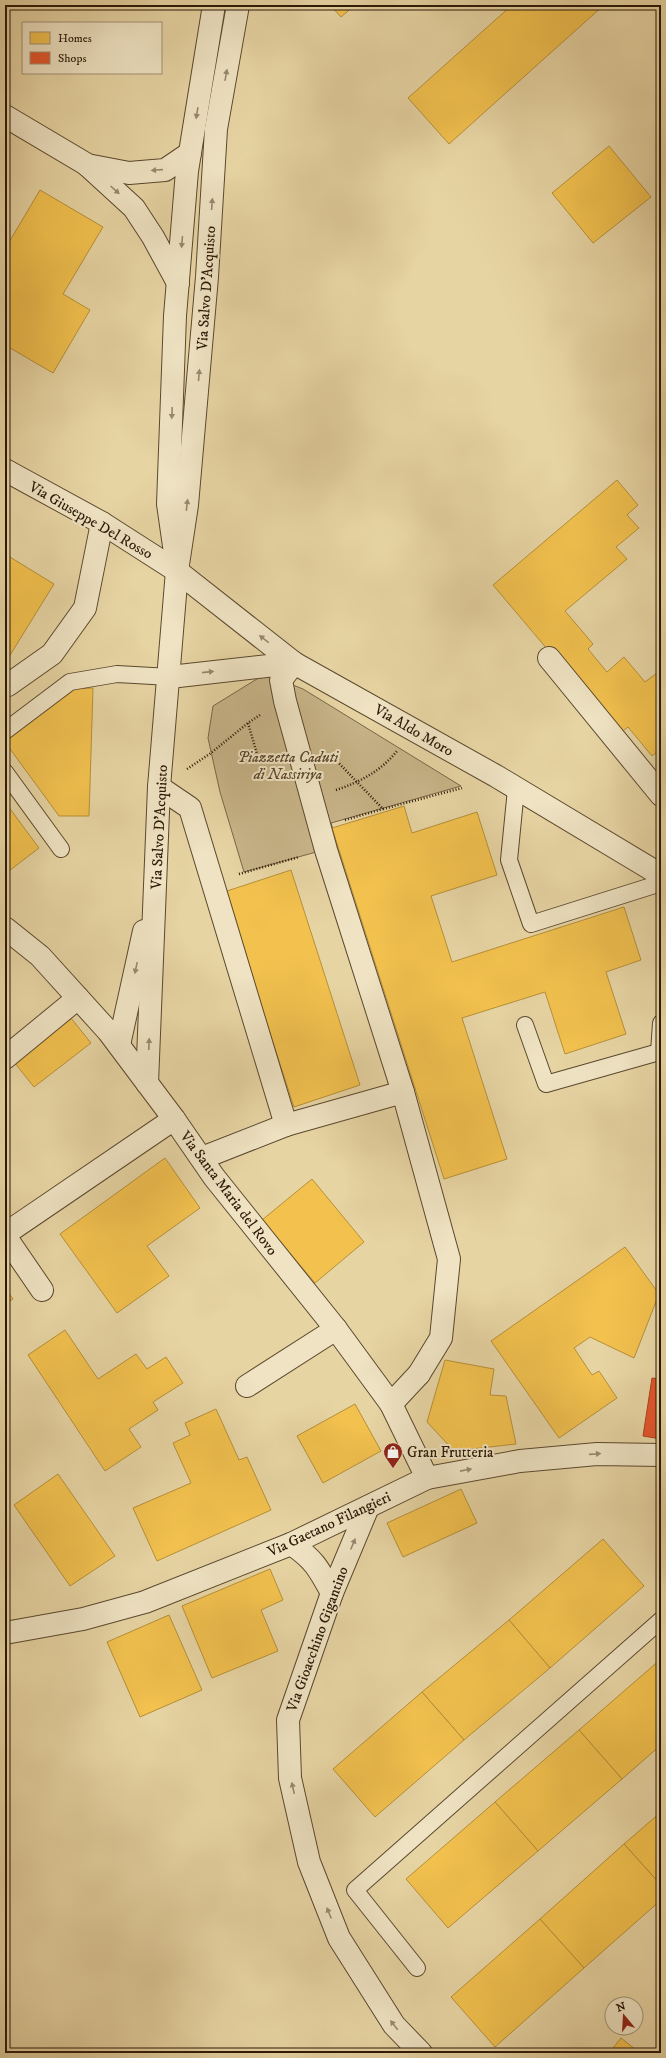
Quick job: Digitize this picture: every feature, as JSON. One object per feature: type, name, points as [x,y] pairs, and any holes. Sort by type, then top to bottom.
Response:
[{"type":"street","name":"Via Salvo D'Acquisto","points":[[177,571],[168,504],[175,316],[187,171],[214,5]]},
{"type":"street","name":"Via Salvo D'Acquisto","points":[[147,1083],[159,787],[170,677],[177,571],[187,506],[207,277],[216,130],[238,5]]},
{"type":"street","points":[[5,116],[86,164],[134,208],[154,237],[178,283]]},
{"type":"street","points":[[86,164],[129,173],[165,170],[190,153]]},
{"type":"street","name":"Via Giuseppe Del Rosso","points":[[5,470],[102,523],[177,571]]},
{"type":"street","points":[[5,683],[8,685],[52,654],[85,608],[102,523]]},
{"type":"street","name":"Via Aldo Moro","points":[[177,571],[294,663],[496,776],[661,875]]},
{"type":"street","points":[[550,658],[661,795]]},
{"type":"street","points":[[170,677],[294,663]]},
{"type":"street","points":[[294,663],[282,680],[285,701],[326,850],[403,1092],[449,1259],[441,1338],[420,1374],[391,1404]]},
{"type":"street","points":[[159,787],[190,808],[211,882],[286,1126]]},
{"type":"street","points":[[118,1045],[156,875]]},
{"type":"street","name":"Via Santa Maria del Rovo","points":[[5,928],[40,956],[118,1045],[174,1119],[214,1177],[336,1329],[391,1404],[427,1478]]},
{"type":"street","points":[[5,1058],[78,998]]},
{"type":"street","points":[[202,1158],[286,1126],[403,1092]]},
{"type":"street","points":[[42,1290],[5,1235],[174,1119]]},
{"type":"street","points":[[247,1386],[336,1329]]},
{"type":"street","name":"Via Gaetano Filangieri","points":[[5,1633],[83,1619],[144,1602],[291,1544],[427,1478],[467,1469],[528,1460],[598,1454],[661,1455]]},
{"type":"street","name":"Via Gioacchino Gigantino","points":[[368,1507],[332,1593],[288,1720],[290,1778],[309,1862],[339,1938],[394,2026],[420,2053]]},
{"type":"street","points":[[291,1544],[307,1554],[318,1568],[332,1593]]},
{"type":"lane","points":[[5,731],[70,682],[117,674],[170,677]]},
{"type":"lane","points":[[5,772],[61,849]]},
{"type":"lane","points":[[516,789],[509,860],[531,924],[661,883]]},
{"type":"lane","points":[[525,1025],[546,1084],[659,1052],[661,1023]]},
{"type":"lane","points":[[417,1968],[355,1890],[661,1620]]},
{"type":"path","points":[[159,787],[211,753],[248,723],[285,701]]},
{"type":"path","points":[[248,723],[257,754]]},
{"type":"path","points":[[308,788],[336,790],[357,783],[386,764],[411,729]]},
{"type":"path","points":[[331,755],[383,809]]},
{"type":"path","points":[[344,820],[464,787],[496,776]]},
{"type":"path","points":[[211,882],[326,850]]},
{"type":"green space","name":"Piazzetta Caduti di Nassiriya","points":[[265,674],[303,689],[461,786],[331,823],[338,846],[244,872],[220,792],[208,738],[213,706]]},
{"type":"building: Homes","points":[[330,5],[355,5],[341,17]]},
{"type":"building: Homes","points":[[512,5],[604,5],[449,144],[408,98]]},
{"type":"building: Homes","points":[[609,146],[651,197],[593,243],[552,193]]},
{"type":"building: Homes","points":[[40,190],[103,227],[63,294],[90,310],[53,373],[5,345],[5,249]]},
{"type":"building: Homes","points":[[617,480],[638,505],[627,515],[639,528],[616,547],[627,559],[565,611],[593,644],[588,649],[607,672],[624,657],[645,682],[661,670],[661,749],[652,756],[628,727],[619,734],[493,585]]},
{"type":"building: Homes","points":[[5,554],[54,584],[7,660],[5,659]]},
{"type":"building: Homes","points":[[93,688],[89,816],[59,816],[5,742],[5,735],[69,689]]},
{"type":"building: Homes","points":[[5,802],[39,848],[5,874]]},
{"type":"building: Homes","points":[[404,806],[412,833],[477,812],[497,875],[431,896],[452,962],[624,907],[641,960],[606,972],[626,1034],[565,1054],[545,992],[462,1018],[507,1159],[444,1179],[332,828]]},
{"type":"building: Homes","points":[[291,870],[360,1085],[294,1107],[224,892]]},
{"type":"building: Homes","points":[[71,1018],[91,1043],[34,1087],[14,1062]]},
{"type":"building: Homes","points":[[165,1158],[200,1208],[147,1246],[169,1276],[117,1313],[60,1234]]},
{"type":"building: Homes","points":[[312,1179],[364,1242],[315,1283],[262,1220]]},
{"type":"building: Homes","points":[[625,1247],[659,1294],[634,1358],[590,1337],[574,1348],[592,1375],[599,1371],[617,1398],[559,1438],[491,1341]]},
{"type":"building: Homes","points":[[5,1288],[13,1299],[5,1304]]},
{"type":"building: Homes","points":[[65,1330],[98,1379],[136,1354],[147,1369],[166,1357],[183,1383],[153,1402],[158,1410],[129,1429],[141,1447],[105,1471],[28,1355]]},
{"type":"building: Homes","points":[[445,1360],[494,1369],[490,1395],[506,1396],[516,1444],[454,1451],[427,1422]]},
{"type":"building: Homes","points":[[355,1404],[381,1451],[323,1483],[297,1436]]},
{"type":"building: Homes","points":[[216,1409],[239,1460],[247,1457],[271,1510],[157,1561],[133,1508],[191,1483],[173,1443],[190,1435],[185,1423]]},
{"type":"building: Homes","points":[[58,1474],[115,1556],[70,1586],[14,1505]]},
{"type":"building: Homes","points":[[461,1489],[477,1523],[403,1557],[387,1523]]},
{"type":"building: Homes","points":[[603,1539],[644,1586],[550,1668],[509,1620]]},
{"type":"building: Homes","points":[[270,1569],[283,1600],[261,1610],[278,1651],[212,1678],[182,1606]]},
{"type":"building: Homes","points":[[169,1615],[202,1690],[140,1717],[107,1642]]},
{"type":"building: Homes","points":[[509,1620],[550,1668],[464,1740],[422,1692]]},
{"type":"building: Homes","points":[[661,1659],[661,1745],[622,1779],[579,1730]]},
{"type":"building: Homes","points":[[422,1692],[464,1740],[375,1817],[333,1769]]},
{"type":"building: Homes","points":[[579,1730],[622,1779],[538,1851],[495,1802]]},
{"type":"building: Homes","points":[[495,1802],[538,1851],[448,1928],[406,1879]]},
{"type":"building: Homes","points":[[661,1812],[661,1885],[624,1844]]},
{"type":"building: Homes","points":[[624,1844],[661,1885],[661,1900],[584,1968],[540,1919]]},
{"type":"building: Homes","points":[[540,1919],[584,1968],[495,2047],[451,1997]]},
{"type":"building: Homes","points":[[621,2038],[640,2053],[609,2053]]},
{"type":"building: Shops","points":[[652,1378],[661,1379],[661,1439],[643,1436]]},
{"type":"place","name":"Gran Frutteria","points":[[393,1469]]}]
